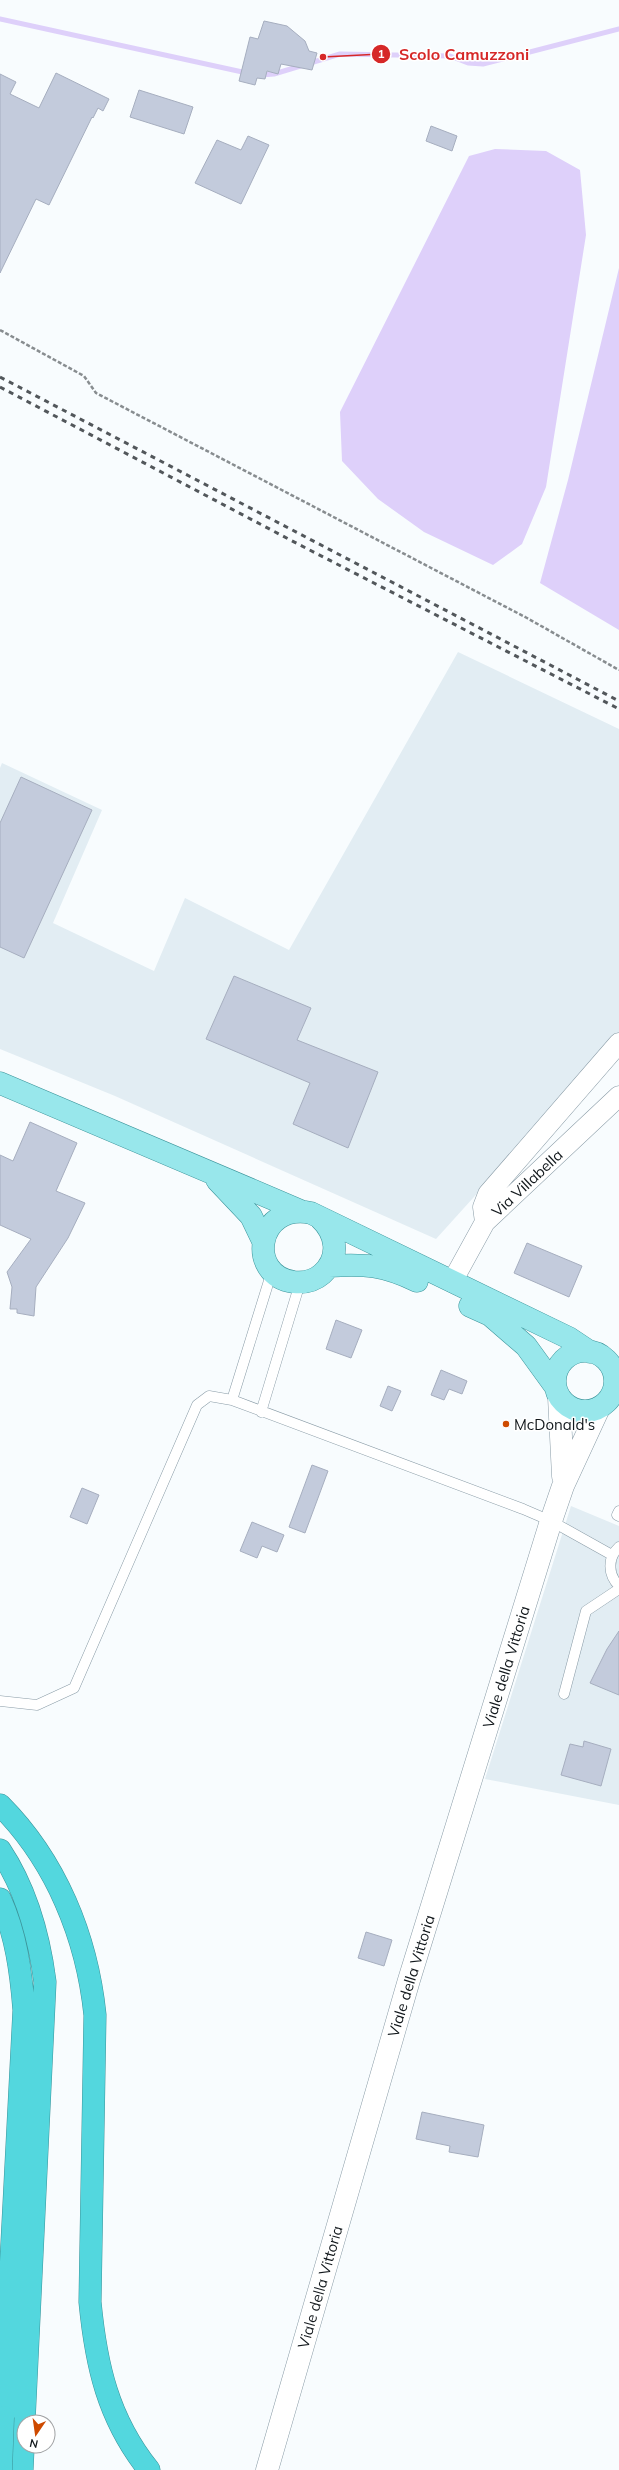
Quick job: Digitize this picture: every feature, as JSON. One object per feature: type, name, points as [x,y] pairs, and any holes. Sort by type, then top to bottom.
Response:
[{"type":"highway","points":[[0,1805],[16,1821],[44,1858],[74,1921],[85,1950],[92,1982],[95,2015],[90,2302],[94,2348],[100,2373],[119,2424],[132,2448],[149,2470]]},
{"type":"highway","points":[[0,1850],[29,1909],[37,1934],[45,1982],[24,2414]]},
{"type":"highway","points":[[0,1899],[14,1940],[21,1976],[24,2010],[0,2469],[5,2470]]},
{"type":"highway","points":[[22,2470],[23,2454]]},
{"type":"main road","points":[[0,1083],[210,1174],[310,1214],[569,1338],[605,1359],[612,1368],[614,1382],[612,1395],[608,1403],[582,1411],[573,1409],[557,1392],[526,1346],[490,1315],[394,1270],[366,1264],[330,1266]]},
{"type":"main road","points":[[210,1174],[251,1216],[263,1241]]},
{"type":"main road","points":[[290,1212],[310,1214],[328,1225],[334,1240],[334,1256],[330,1266],[322,1274],[312,1280],[300,1283],[280,1278],[272,1271],[263,1252],[263,1241],[272,1222],[290,1212]]},
{"type":"main road","points":[[557,1392],[557,1370],[564,1360],[574,1353],[605,1359]]},
{"type":"street","points":[[485,1222],[483,1207],[488,1194],[619,1044]]},
{"type":"street","name":"Via Villabella","points":[[452,1282],[485,1222],[619,1096]]},
{"type":"street","name":"Viale della Vittoria","points":[[557,1392],[563,1439],[563,1486]]},
{"type":"street","name":"Viale della Vittoria","points":[[267,2470],[407,1988],[551,1521],[563,1486],[608,1403]]},
{"type":"lane","points":[[232,1400],[272,1271]]},
{"type":"lane","points":[[261,1412],[300,1283]]},
{"type":"lane","points":[[0,1701],[37,1705],[74,1688],[197,1405],[209,1396],[232,1400],[551,1521],[616,1551],[611,1573],[619,1587],[586,1611],[564,1694]]},
{"type":"lane","points":[[619,1511],[617,1515],[619,1516]]},
{"type":"path","points":[[0,330],[84,376],[96,393],[527,618],[619,670]]},
{"type":"shaded area","points":[[495,149],[546,151],[580,170],[586,235],[546,487],[522,544],[493,565],[424,532],[378,499],[342,461],[340,412],[469,156]]},
{"type":"shaded area","points":[[619,268],[619,630],[540,583],[568,480]]},
{"type":"shaded area","points":[[458,652],[619,729],[619,1036],[436,1239],[115,1096],[0,1049],[0,768],[2,763],[102,810],[53,923],[154,971],[185,898],[289,950]]},
{"type":"shaded area","points":[[571,1506],[619,1526],[619,1805],[485,1779]]},
{"type":"building","points":[[264,21],[287,26],[305,41],[309,51],[317,53],[312,70],[281,64],[278,74],[267,71],[265,79],[257,78],[255,85],[239,81],[250,37],[258,39]]},
{"type":"building","points":[[56,73],[109,99],[103,111],[98,108],[93,118],[92,117],[49,205],[36,199],[0,273],[0,74],[16,82],[10,94],[39,108]]},
{"type":"building","points":[[139,90],[193,107],[184,134],[130,117]]},
{"type":"building","points":[[431,126],[457,136],[452,151],[426,141]]},
{"type":"building","points":[[248,136],[269,145],[241,204],[195,183],[217,140],[241,150]]},
{"type":"building","points":[[21,777],[92,810],[24,958],[0,947],[0,823]]},
{"type":"building","points":[[234,976],[311,1008],[297,1040],[378,1072],[348,1148],[293,1124],[310,1083],[206,1039]]},
{"type":"building","points":[[30,1122],[77,1143],[56,1191],[85,1203],[68,1238],[36,1287],[34,1316],[17,1313],[17,1309],[10,1309],[12,1287],[7,1272],[31,1239],[0,1225],[0,1155],[13,1161]]},
{"type":"building","points":[[527,1243],[582,1266],[569,1297],[514,1273]]},
{"type":"building","points":[[336,1320],[362,1330],[351,1358],[326,1349]]},
{"type":"building","points":[[441,1370],[467,1381],[462,1394],[449,1389],[444,1400],[431,1395]]},
{"type":"building","points":[[388,1386],[401,1391],[392,1411],[380,1406]]},
{"type":"building","points":[[312,1465],[328,1471],[305,1533],[289,1527]]},
{"type":"building","points":[[82,1488],[99,1495],[87,1524],[70,1517]]},
{"type":"building","points":[[252,1522],[284,1535],[277,1552],[262,1546],[257,1558],[240,1551]]},
{"type":"building","points":[[619,1631],[619,1695],[590,1683],[607,1649]]},
{"type":"building","points":[[584,1741],[611,1749],[601,1786],[561,1775],[570,1744],[583,1747]]},
{"type":"building","points":[[366,1932],[392,1940],[384,1966],[358,1958]]},
{"type":"building","points":[[422,2112],[484,2125],[478,2157],[449,2152],[450,2146],[416,2139]]},
{"type":"waterway","points":[[0,19],[247,73]]},
{"type":"waterway","points":[[261,75],[274,74],[340,54],[450,56],[468,63],[483,64],[619,29]]},
{"type":"railway","points":[[0,377],[619,701]]},
{"type":"railway","points":[[0,387],[298,544],[619,709]]},
{"type":"place","name":"Scolo Camuzzoni","points":[[323,57]]},
{"type":"place","name":"McDonald's","points":[[506,1424]]}]
